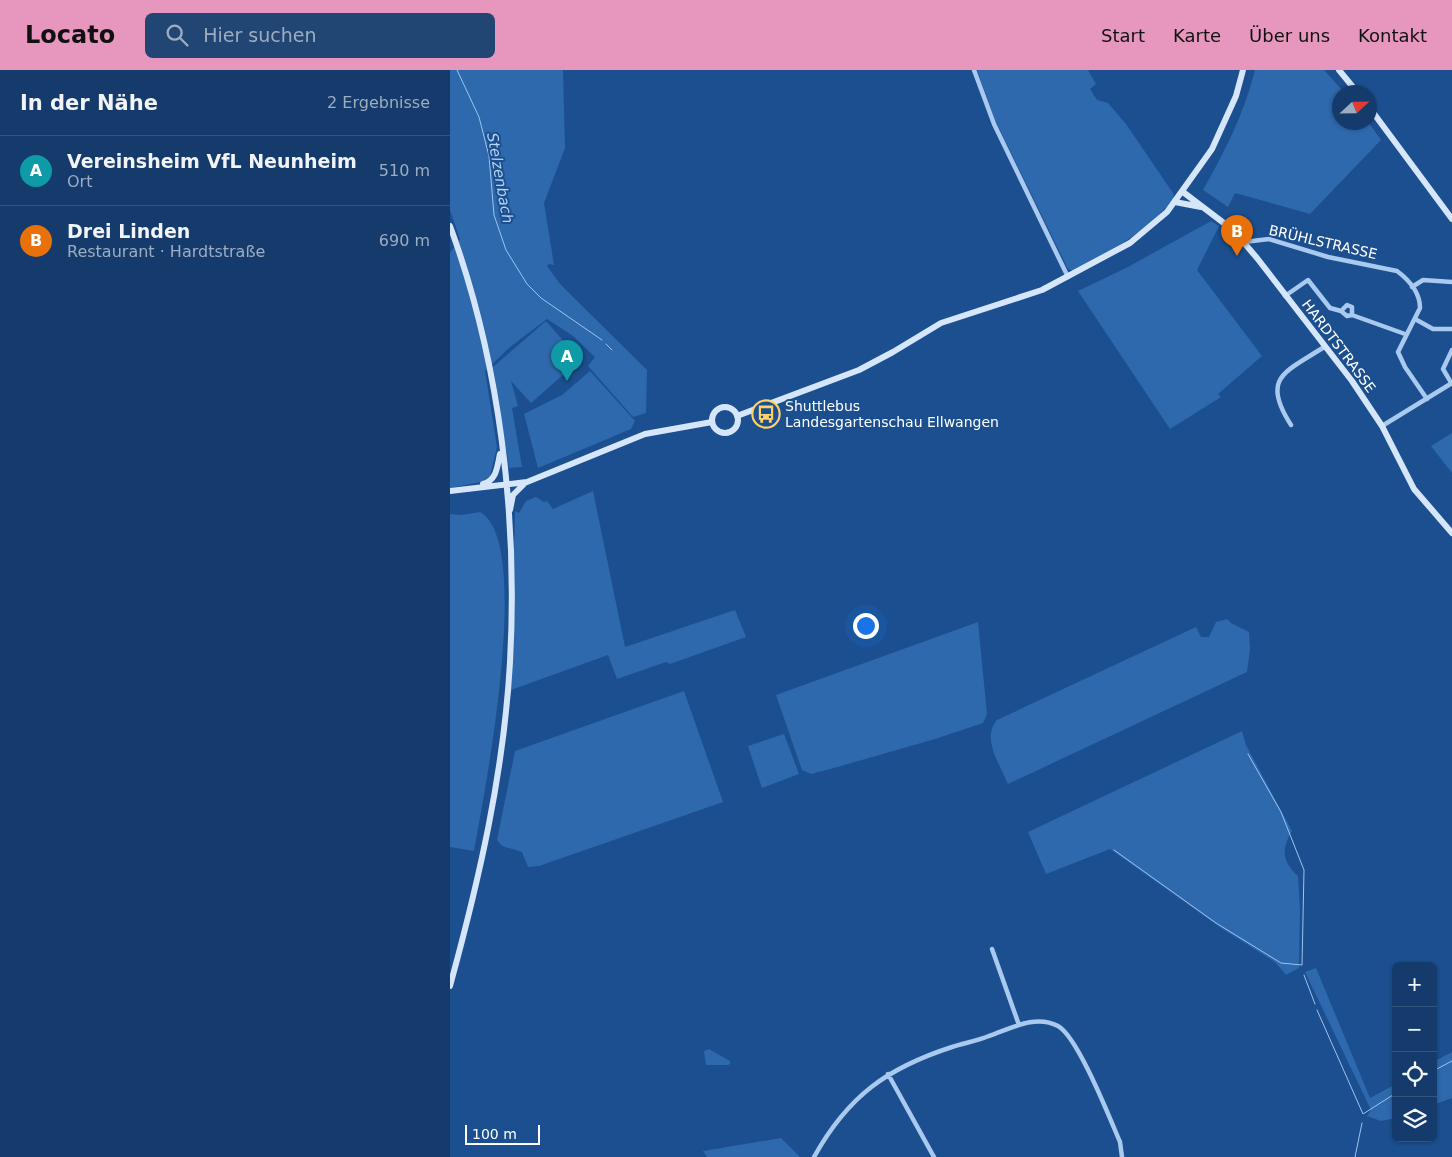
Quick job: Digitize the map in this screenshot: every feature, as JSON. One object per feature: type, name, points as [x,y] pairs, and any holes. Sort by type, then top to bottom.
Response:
[{"type":"main road","points":[[737,416],[859,370],[941,323],[1014,301],[1068,278],[1130,243],[1150,228],[1175,202],[1212,149],[1226,122],[1243,70]]},
{"type":"main road","points":[[1339,70],[1351,85]]},
{"type":"main road","points":[[1377,116],[1452,219]]},
{"type":"main road","name":"HARDTSTRASSE","points":[[1183,192],[1233,230],[1244,242],[1352,382],[1382,426],[1414,490],[1452,533]]},
{"type":"main road","points":[[1175,202],[1203,207]]},
{"type":"main road","points":[[450,226],[480,330],[501,447],[508,516],[511,625],[503,735],[482,856],[450,986]]},
{"type":"main road","points":[[721,408],[732,409],[737,416],[737,425],[730,432],[720,432],[712,422],[714,414],[721,408]]},
{"type":"main road","points":[[450,491],[527,482],[645,434],[712,422]]},
{"type":"main road","points":[[474,487],[487,483],[496,474],[501,447]]},
{"type":"main road","points":[[508,516],[513,496],[527,482]]},
{"type":"street","points":[[974,70],[994,124],[1068,278]]},
{"type":"street","name":"BRÜHLSTRASSE","points":[[1244,242],[1269,239],[1328,257],[1397,271],[1412,287],[1420,300],[1420,308],[1405,334],[1398,352],[1404,367],[1427,399]]},
{"type":"street","points":[[1285,296],[1308,280],[1330,308],[1341,311],[1344,315],[1352,315],[1405,334]]},
{"type":"street","points":[[1412,287],[1423,280],[1452,282]]},
{"type":"street","points":[[1341,311],[1347,305],[1352,307],[1352,315]]},
{"type":"street","points":[[1415,318],[1433,330],[1452,329]]},
{"type":"street","points":[[1291,425],[1278,403],[1276,390],[1281,376],[1324,347]]},
{"type":"street","points":[[1382,426],[1452,383],[1443,369],[1452,350]]},
{"type":"street","points":[[992,949],[1019,1025]]},
{"type":"street","points":[[814,1157],[829,1131],[849,1106],[888,1074],[910,1062],[1019,1025],[1041,1021],[1059,1026],[1075,1047],[1100,1096],[1120,1142],[1122,1157]]},
{"type":"street","points":[[888,1074],[934,1157]]},
{"type":"shaded area","points":[[450,70],[563,70],[565,148],[544,203],[554,265],[549,264],[547,266],[560,284],[647,370],[646,413],[633,417],[588,366],[595,357],[573,336],[547,319],[510,347],[485,371],[497,447],[490,476],[481,482],[450,488],[450,253],[460,239],[450,210]]},
{"type":"shaded area","points":[[977,70],[1088,70],[1096,84],[1090,89],[1097,100],[1108,103],[1126,124],[1173,193],[1174,198],[1141,231],[1074,271],[1068,269],[995,120]]},
{"type":"shaded area","points":[[1255,70],[1324,70],[1338,85],[1332,85],[1332,130],[1374,130],[1381,140],[1310,214],[1235,193],[1228,207],[1203,190],[1233,132],[1251,86]]},
{"type":"shaded area","points":[[1211,221],[1219,226],[1197,270],[1262,356],[1218,394],[1221,397],[1170,429],[1078,291],[1126,268]]},
{"type":"shaded area","points":[[546,321],[580,360],[531,403],[511,381],[518,406],[512,408],[522,467],[509,468],[493,367]]},
{"type":"shaded area","points":[[590,371],[635,421],[631,429],[538,468],[524,414],[562,395]]},
{"type":"shaded area","points":[[1452,433],[1452,473],[1431,446]]},
{"type":"shaded area","points":[[593,491],[625,647],[735,610],[746,637],[670,664],[666,662],[617,679],[608,655],[511,690],[515,511],[519,513],[526,501],[536,497],[544,502],[547,501],[553,509]]},
{"type":"shaded area","points":[[480,512],[496,533],[503,569],[504,618],[495,727],[474,851],[450,847],[450,514],[461,515]]},
{"type":"shaded area","points":[[1227,619],[1249,632],[1250,649],[1247,672],[1008,784],[991,743],[993,727],[997,720],[1196,627],[1201,637],[1209,637],[1216,622]]},
{"type":"shaded area","points":[[978,622],[987,714],[983,723],[935,739],[811,774],[802,770],[776,695]]},
{"type":"shaded area","points":[[684,691],[723,802],[539,866],[528,867],[522,852],[502,846],[497,840],[515,751]]},
{"type":"shaded area","points":[[1242,731],[1246,745],[1292,831],[1286,843],[1285,855],[1289,865],[1298,876],[1300,909],[1299,968],[1286,975],[1275,962],[1221,928],[1110,849],[1046,874],[1028,832]]},
{"type":"shaded area","points":[[784,734],[799,774],[762,788],[748,746]]},
{"type":"shaded area","points":[[1316,968],[1370,1098],[1392,1086],[1392,1119],[1381,1121],[1367,1116],[1371,1110],[1305,972]]},
{"type":"shaded area","points":[[709,1049],[730,1061],[730,1064],[706,1065],[704,1051]]},
{"type":"shaded area","points":[[1452,1052],[1452,1098],[1437,1104],[1437,1097],[1437,1060]]},
{"type":"shaded area","points":[[781,1138],[800,1157],[707,1157],[703,1151]]},
{"type":"waterway","name":"Stelzenbach","points":[[457,70],[479,117],[489,156],[494,215],[506,250],[527,284],[541,298],[602,340]]},
{"type":"waterway","name":"Stelzenbach","points":[[606,344],[612,350]]},
{"type":"waterway","points":[[1114,850],[1216,923],[1281,963],[1302,965],[1304,870],[1281,812],[1248,754]]},
{"type":"waterway","points":[[1304,975],[1315,1004]]},
{"type":"waterway","points":[[1317,1010],[1363,1114],[1392,1096]]},
{"type":"waterway","points":[[1437,1069],[1452,1061]]},
{"type":"waterway","points":[[1355,1157],[1362,1123]]},
{"type":"place","name":"Drei Linden","points":[[1237,256]]},
{"type":"place","name":"Vereinsheim VfL Neunheim","points":[[567,381]]},
{"type":"place","name":"Shuttlebus Landesgartenschau Ellwangen","points":[[766,414]]}]
